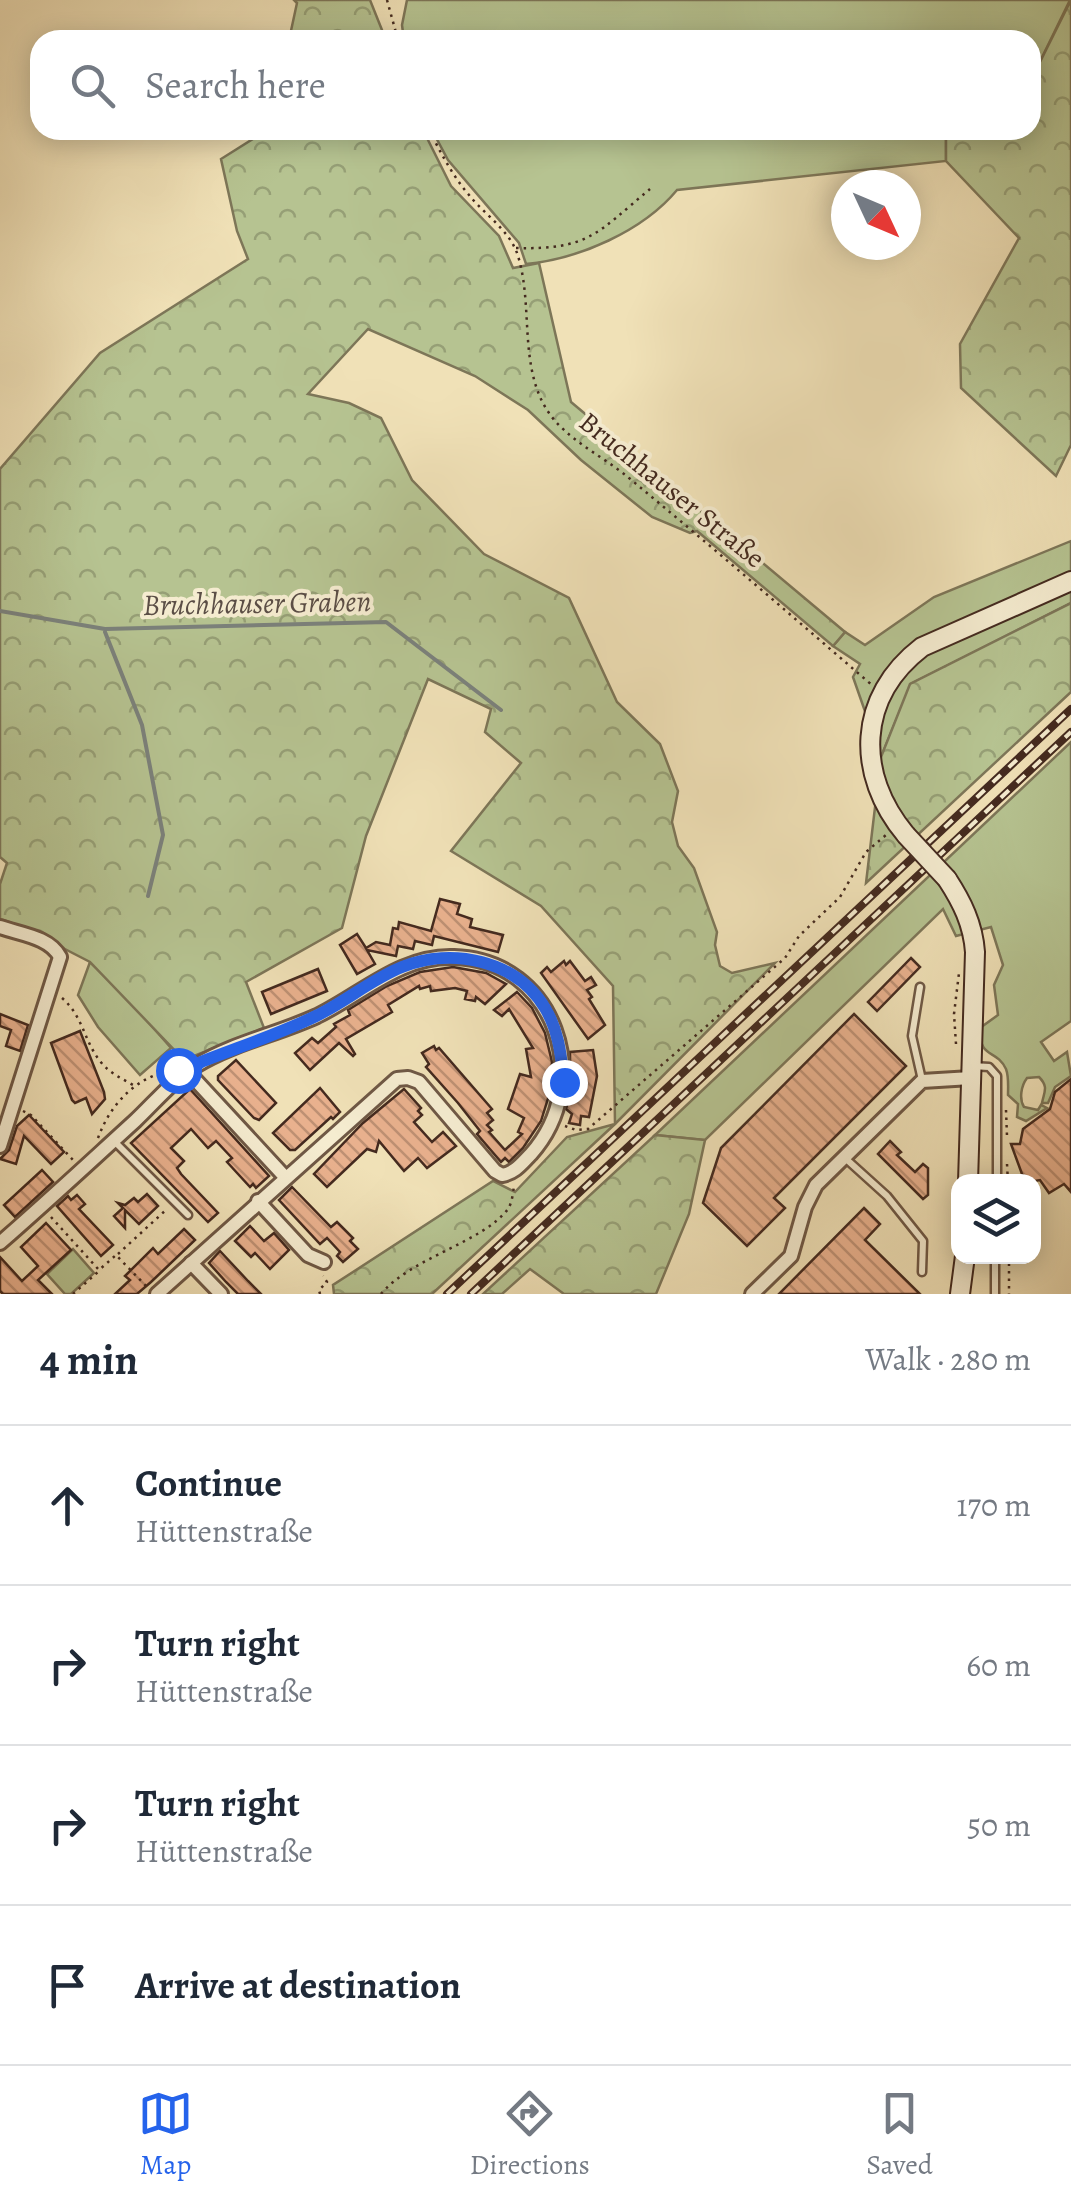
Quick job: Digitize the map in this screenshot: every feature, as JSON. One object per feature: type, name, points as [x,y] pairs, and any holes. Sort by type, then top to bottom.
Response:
[{"type":"main road","points":[[968,1174],[974,934],[966,911],[946,879],[899,832],[884,804],[871,766],[872,723],[888,684],[906,660],[935,640],[1071,581]]},
{"type":"main road","points":[[960,1294],[964,1264]]},
{"type":"street","points":[[0,927],[44,942],[58,951],[59,963],[0,1146]]},
{"type":"street","points":[[0,1243],[201,1062],[317,1016],[400,968],[437,958],[473,959],[504,970],[544,1005],[561,1050],[564,1082],[554,1121],[510,1174],[502,1176],[495,1171],[419,1082],[397,1079],[155,1294]]},
{"type":"street","points":[[188,1072],[285,1177]]},
{"type":"street","points":[[752,1294],[791,1256],[816,1186],[844,1157],[922,1081],[971,1072]]},
{"type":"street","points":[[258,1201],[308,1255],[324,1262]]},
{"type":"street","points":[[191,1263],[220,1294]]},
{"type":"lane","points":[[920,986],[912,1036],[922,1081]]},
{"type":"lane","points":[[971,1072],[989,1067],[997,1076],[997,1174]]},
{"type":"lane","points":[[114,1140],[188,1215]]},
{"type":"lane","points":[[844,1157],[887,1196],[923,1242],[922,1272]]},
{"type":"lane","points":[[994,1294],[995,1264]]},
{"type":"path","points":[[387,0],[395,30]]},
{"type":"path","name":"Bruchhauser Straße","points":[[434,140],[470,198],[515,248],[523,275],[536,388],[554,418],[685,524],[874,687]]},
{"type":"path","points":[[515,248],[554,249],[577,244],[650,189]]},
{"type":"path","points":[[559,1124],[576,1130],[588,1129],[792,951],[799,936],[840,897],[866,852],[899,832]]},
{"type":"path","points":[[50,992],[66,1001],[79,1017],[94,1054],[107,1069],[135,1086]]},
{"type":"path","points":[[93,1159],[96,1140],[108,1115],[135,1086],[157,1073],[188,1072]]},
{"type":"path","points":[[12,1107],[31,1115],[82,1170]]},
{"type":"path","points":[[381,1294],[394,1278],[484,1227],[509,1208],[519,1167]]},
{"type":"path","points":[[73,1294],[175,1202]]},
{"type":"path","points":[[42,1207],[100,1270]]},
{"type":"path","points":[[116,1256],[155,1294]]},
{"type":"path","points":[[320,1294],[327,1282],[323,1276],[324,1262]]},
{"type":"path","points":[[1009,1264],[1009,1294]]},
{"type":"green space","points":[[294,0],[370,0],[382,30],[291,30],[297,3]]},
{"type":"green space","points":[[407,0],[1070,0],[1041,59],[1041,30],[403,30]]},
{"type":"green space","points":[[1071,0],[1071,445],[1056,476],[961,388],[960,344],[1019,238],[946,161],[946,140],[1041,140],[1041,60]]},
{"type":"green space","points":[[251,140],[428,140],[451,186],[499,236],[513,268],[539,263],[571,402],[845,632],[833,646],[697,531],[690,533],[652,517],[581,460],[528,410],[475,376],[368,329],[308,394],[349,403],[381,418],[412,480],[484,554],[569,598],[617,702],[660,744],[678,791],[672,822],[678,846],[694,868],[717,932],[715,945],[720,966],[732,973],[775,963],[615,1124],[613,986],[541,906],[451,851],[521,763],[485,732],[491,709],[428,679],[366,836],[342,928],[246,982],[264,1028],[184,1060],[90,962],[45,934],[0,919],[0,884],[7,863],[0,857],[0,469],[100,353],[248,259],[237,231],[221,159]]},
{"type":"green space","points":[[437,140],[946,140],[946,161],[831,170],[831,173],[677,190],[628,230],[567,256],[526,264],[519,243],[448,160]]},
{"type":"green space","points":[[1071,541],[1071,603],[911,684],[881,757],[853,677],[860,664],[833,646],[845,632],[865,645],[934,597]]},
{"type":"green space","points":[[1071,603],[1071,692],[866,883],[881,757],[910,684]]},
{"type":"green space","points":[[1071,742],[1071,1021],[1041,1042],[1054,1061],[1067,1052],[1071,1076],[1055,1087],[1048,1103],[1042,1103],[1045,1087],[1039,1077],[1027,1078],[1021,1092],[1024,1107],[1047,1108],[1026,1121],[1017,1117],[1018,1104],[1008,1095],[1006,1069],[982,1045],[980,1028],[998,1015],[994,985],[1003,965],[991,927],[956,936],[943,909],[705,1140],[655,1135]]},
{"type":"green space","points":[[90,962],[171,1048],[140,1075],[98,1027],[78,995]]},
{"type":"green space","points":[[615,1124],[432,1294],[334,1294],[333,1285],[493,1181],[515,1192],[567,1137]]},
{"type":"green space","points":[[655,1135],[705,1140],[689,1214],[656,1294],[564,1294],[530,1269],[502,1294],[483,1294]]},
{"type":"green space","points":[[73,1249],[94,1273],[71,1294],[65,1294],[47,1274]]},
{"type":"building","points":[[440,899],[460,904],[457,914],[472,919],[470,927],[503,935],[498,952],[434,936],[432,945],[415,941],[413,949],[398,946],[396,956],[367,950],[375,964],[357,974],[340,945],[357,934],[366,948],[376,942],[390,945],[393,928],[398,929],[399,922],[431,931]]},
{"type":"building","points":[[911,958],[920,967],[877,1011],[868,1002]]},
{"type":"building","points":[[564,961],[566,965],[570,961],[585,981],[591,977],[596,985],[587,990],[592,997],[589,999],[605,1025],[588,1039],[541,973],[547,967],[551,972]]},
{"type":"building","points":[[453,967],[486,973],[506,984],[485,1004],[476,997],[475,1001],[465,999],[467,991],[431,991],[430,986],[419,986],[388,1005],[392,1012],[346,1039],[353,1056],[339,1043],[310,1070],[295,1053],[312,1038],[318,1043],[336,1027],[334,1024],[350,1015],[348,1010],[387,986],[420,972]]},
{"type":"building","points":[[318,969],[327,991],[271,1014],[262,992]]},
{"type":"building","points":[[517,992],[532,1008],[545,1033],[552,1062],[550,1092],[541,1121],[523,1148],[509,1162],[505,1158],[501,1162],[426,1067],[429,1064],[422,1053],[434,1046],[439,1048],[492,1109],[487,1113],[493,1120],[487,1125],[492,1130],[489,1132],[505,1150],[522,1134],[518,1132],[524,1118],[508,1109],[520,1074],[531,1077],[526,1049],[533,1048],[509,1009],[502,1016],[494,1010]]},
{"type":"building","points":[[0,1014],[28,1025],[20,1051],[6,1046],[11,1030],[0,1026]]},
{"type":"building","points":[[854,1014],[906,1066],[774,1198],[785,1208],[747,1246],[703,1203],[721,1148]]},
{"type":"building","points":[[80,1031],[104,1092],[105,1099],[92,1114],[86,1098],[75,1103],[72,1100],[51,1043]]},
{"type":"building","points":[[593,1050],[597,1076],[589,1117],[581,1116],[580,1125],[569,1123],[572,1114],[566,1109],[570,1052]]},
{"type":"building","points":[[236,1060],[276,1103],[259,1120],[218,1080]]},
{"type":"building","points":[[1071,1079],[1071,1192],[1064,1184],[1049,1193],[1041,1174],[1022,1174],[1011,1144],[1020,1144],[1023,1129],[1050,1109],[1055,1092]]},
{"type":"building","points":[[320,1088],[340,1112],[295,1150],[290,1150],[273,1133]]},
{"type":"building","points":[[190,1089],[269,1176],[256,1188],[253,1184],[250,1187],[227,1162],[232,1158],[216,1141],[208,1148],[191,1129],[171,1148],[184,1161],[177,1168],[181,1174],[218,1213],[208,1222],[131,1143]]},
{"type":"building","points":[[404,1089],[421,1108],[418,1111],[422,1115],[414,1122],[432,1142],[443,1132],[456,1146],[427,1168],[418,1158],[404,1171],[379,1141],[376,1152],[367,1149],[327,1187],[314,1174],[363,1123]]},
{"type":"building","points":[[29,1115],[64,1152],[51,1164],[24,1136],[16,1164],[0,1159],[9,1150],[17,1126]]},
{"type":"building","points":[[890,1141],[901,1152],[897,1155],[915,1172],[923,1164],[928,1168],[928,1195],[923,1199],[878,1154]]},
{"type":"building","points":[[42,1170],[53,1182],[15,1217],[4,1205]]},
{"type":"building","points":[[292,1187],[331,1227],[337,1222],[353,1238],[350,1241],[358,1249],[343,1262],[337,1256],[340,1252],[327,1238],[320,1244],[279,1200]]},
{"type":"building","points":[[147,1194],[158,1206],[139,1224],[125,1210],[125,1228],[114,1216],[123,1208],[118,1203],[125,1205],[134,1198],[138,1202]]},
{"type":"building","points":[[77,1195],[85,1204],[79,1209],[113,1245],[101,1256],[57,1206],[68,1196],[71,1200]]},
{"type":"building","points":[[864,1208],[880,1224],[865,1240],[920,1294],[779,1294]]},
{"type":"building","points":[[46,1223],[71,1250],[38,1280],[52,1294],[3,1294],[0,1257],[22,1281],[38,1266],[21,1247]]},
{"type":"building","points":[[250,1226],[264,1241],[274,1233],[289,1250],[270,1269],[255,1253],[251,1257],[235,1241]]},
{"type":"building","points":[[184,1229],[195,1240],[151,1282],[137,1294],[115,1294],[130,1280],[125,1276],[153,1248],[158,1254]]},
{"type":"building","points":[[220,1251],[261,1294],[238,1294],[226,1282],[209,1263]]},
{"type":"waterway","name":"Bruchhauser Graben","points":[[0,611],[105,629],[386,622],[501,710]]},
{"type":"waterway","name":"Bruchhauser Graben","points":[[105,632],[142,725],[163,835],[148,896]]},
{"type":"railway","points":[[447,1294],[1071,709]]},
{"type":"railway","points":[[471,1294],[1071,732]]},
{"type":"route","points":[[178,1070],[188,1072],[201,1062],[317,1016],[400,968],[451,957],[473,959],[504,970],[544,1005],[561,1050],[564,1082]]}]
